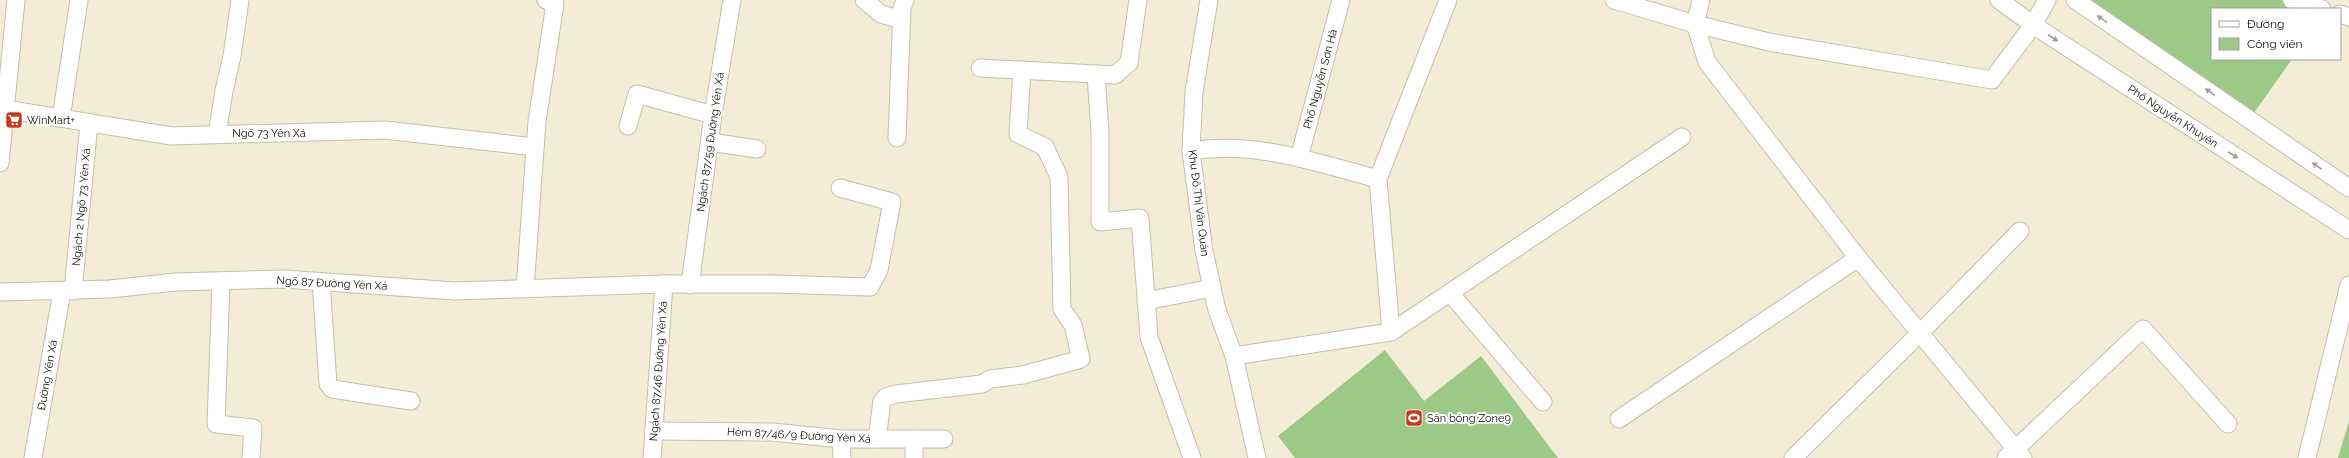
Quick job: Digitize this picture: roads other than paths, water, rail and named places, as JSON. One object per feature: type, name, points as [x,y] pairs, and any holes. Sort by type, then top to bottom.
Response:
[{"type":"street","points":[[0,163],[1,136],[16,0]]},
{"type":"street","points":[[61,118],[79,0]]},
{"type":"street","points":[[217,134],[224,91],[232,56],[240,0]]},
{"type":"street","points":[[525,289],[535,147],[555,4],[546,0]]},
{"type":"street","name":"Ngách 87/59 Đường Yên Xá","points":[[690,285],[713,115],[732,0]]},
{"type":"street","points":[[864,0],[881,14],[902,20]]},
{"type":"street","points":[[897,138],[902,20],[905,0]]},
{"type":"street","points":[[980,68],[1115,75],[1129,64],[1138,0]]},
{"type":"street","name":"Khu Đô Thị Văn Quán","points":[[1209,0],[1194,92],[1191,151],[1204,251],[1217,310],[1234,356],[1257,458]]},
{"type":"street","name":"Phố Nguyễn Sơn Hà","points":[[1299,158],[1341,0]]},
{"type":"street","points":[[1391,332],[1378,179],[1448,0]]},
{"type":"street","points":[[1614,0],[1694,24],[1770,42],[1992,80],[2033,25],[2047,0]]},
{"type":"street","points":[[1701,0],[1694,24],[1707,62],[1858,258],[1920,333],[2015,455],[2143,329],[2228,424]]},
{"type":"street","name":"Phố Nguyễn Khuyến","points":[[1999,0],[2033,25],[2349,230]]},
{"type":"street","points":[[2075,0],[2349,188]]},
{"type":"street","points":[[2292,0],[2316,5]]},
{"type":"street","points":[[877,439],[882,401],[886,397],[896,394],[982,384],[990,379],[1023,375],[1081,359],[1074,325],[1062,308],[1059,177],[1045,147],[1018,134],[1022,71]]},
{"type":"street","points":[[1096,74],[1100,134],[1100,222],[1140,218],[1149,337],[1192,458]]},
{"type":"street","points":[[628,126],[637,94],[713,115]]},
{"type":"street","name":"Ngõ 73 Yên Xá","points":[[5,109],[171,136],[385,130],[535,147]]},
{"type":"street","name":"Ngách 2 Ngõ 73 Yên Xá","points":[[67,291],[89,123]]},
{"type":"street","points":[[1234,356],[1391,332],[1451,294],[1682,137]]},
{"type":"street","points":[[710,142],[757,149]]},
{"type":"street","points":[[1191,151],[1213,147],[1235,148],[1299,158],[1378,179]]},
{"type":"street","name":"Ngõ 87 Đường Yên Xá","points":[[0,292],[67,291],[110,289],[176,282],[284,279],[455,292],[664,284],[774,284],[870,287],[879,270],[892,202],[840,188]]},
{"type":"street","points":[[1793,458],[1920,333],[2020,231]]},
{"type":"street","points":[[1619,419],[1858,258]]},
{"type":"street","points":[[221,281],[216,424],[253,428],[251,458]]},
{"type":"street","points":[[321,282],[328,384],[332,389],[412,401]]},
{"type":"street","name":"Ngách 87/46 Đường Yên Xá","points":[[652,458],[664,284]]},
{"type":"street","points":[[2307,458],[2349,285]]},
{"type":"street","points":[[1146,301],[1212,288]]},
{"type":"street","name":"Đường Yên Xá","points":[[33,458],[67,291]]},
{"type":"street","points":[[1451,294],[1543,402]]},
{"type":"street","name":"Hẻm 87/46/9 Đường Yên Xá","points":[[653,431],[773,432],[841,438],[944,439]]},
{"type":"street","points":[[841,438],[842,458]]},
{"type":"street","points":[[914,439],[914,458]]},
{"type":"place","name":"WinMart+","points":[[14,120]]},
{"type":"place","name":"Sân bóng Zone9","points":[[1414,418]]}]
